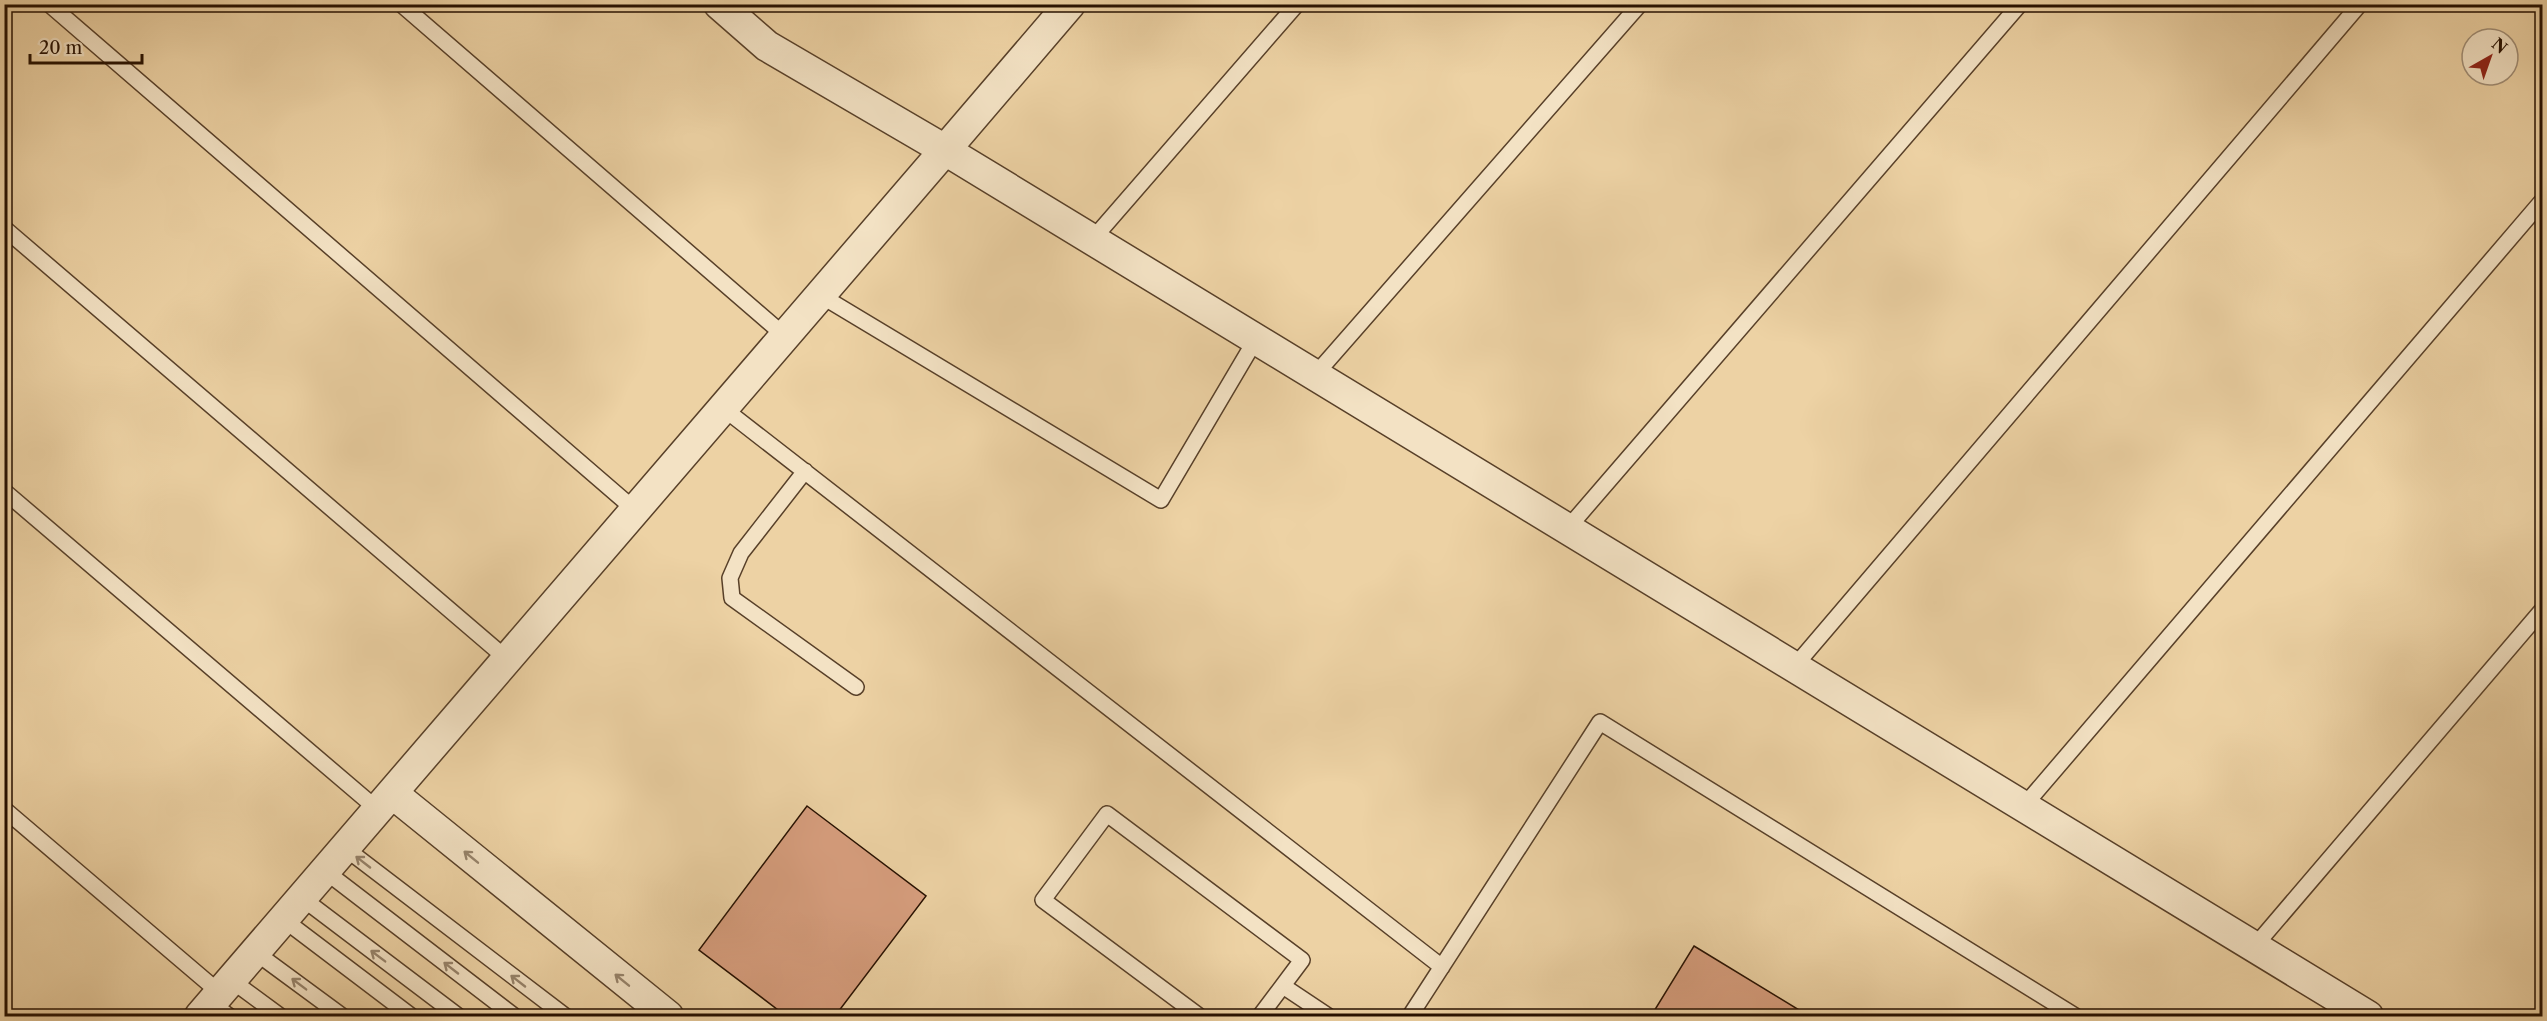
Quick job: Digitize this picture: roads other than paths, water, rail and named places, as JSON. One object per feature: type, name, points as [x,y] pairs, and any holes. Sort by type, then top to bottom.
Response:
[{"type":"street","points":[[719,4],[767,46],[945,150],[2368,1017]]},
{"type":"street","points":[[218,1002],[255,952],[1070,4]]},
{"type":"street","points":[[385,801],[668,1017]]},
{"type":"lane","points":[[49,4],[635,510]]},
{"type":"lane","points":[[401,4],[785,336]]},
{"type":"lane","points":[[1092,240],[1297,4]]},
{"type":"lane","points":[[1315,375],[1640,4]]},
{"type":"lane","points":[[1567,529],[2020,4]]},
{"type":"lane","points":[[1794,667],[2360,4]]},
{"type":"lane","points":[[2023,807],[2542,201]]},
{"type":"lane","points":[[4,228],[507,659]]},
{"type":"lane","points":[[820,295],[1161,500],[1256,339]]},
{"type":"lane","points":[[723,408],[1442,967]]},
{"type":"lane","points":[[806,471],[741,553],[730,578],[732,598],[856,687]]},
{"type":"lane","points":[[4,491],[385,801]]},
{"type":"lane","points":[[2254,947],[2542,610]]},
{"type":"lane","points":[[1410,1017],[1600,722],[2074,1017]]},
{"type":"lane","points":[[4,809],[218,1002],[280,1017]]},
{"type":"lane","points":[[1199,1017],[1044,900],[1107,814],[1302,960],[1260,1017]]},
{"type":"lane","points":[[345,848],[564,1017]]},
{"type":"lane","points":[[325,871],[514,1017]]},
{"type":"lane","points":[[293,909],[411,1017]]},
{"type":"lane","points":[[293,909],[458,1017]]},
{"type":"lane","points":[[255,952],[342,1017]]},
{"type":"lane","points":[[1283,986],[1328,1017]]}]
